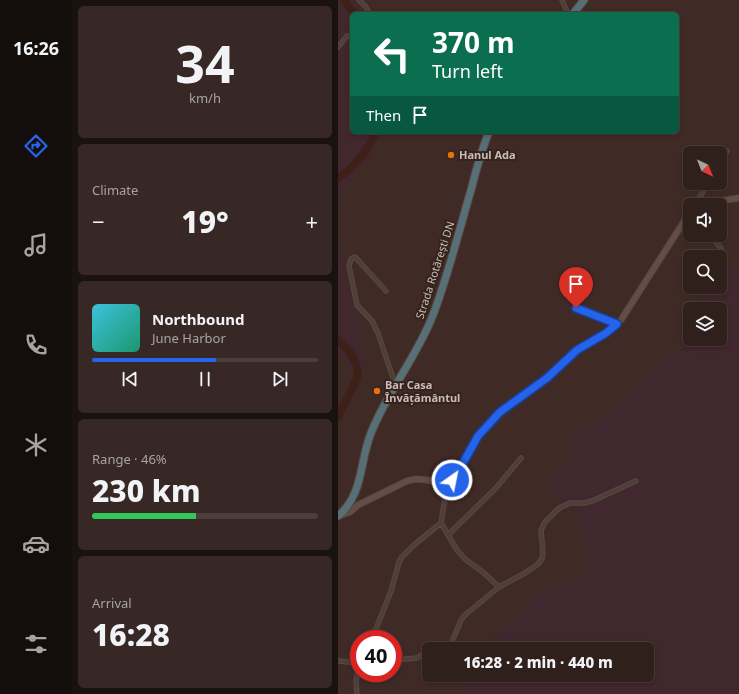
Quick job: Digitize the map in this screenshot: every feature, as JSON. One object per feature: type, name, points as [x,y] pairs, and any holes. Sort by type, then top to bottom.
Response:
[{"type":"highway","points":[[576,12],[584,0]]},
{"type":"highway","name":"Strada Rotărești DN","points":[[338,516],[348,506],[355,495],[368,439],[424,336],[433,315],[460,229],[487,134]]},
{"type":"street","points":[[359,0],[369,12]]},
{"type":"street","points":[[562,0],[567,12]]},
{"type":"street","points":[[338,47],[347,36]]},
{"type":"street","points":[[727,200],[739,198]]},
{"type":"street","points":[[338,516],[350,512],[358,505],[407,481],[416,479],[444,483],[455,476],[478,436],[500,412],[547,378],[577,350],[606,333],[617,324],[625,315],[683,224]]},
{"type":"street","points":[[386,291],[357,259],[351,259],[349,266],[357,305],[372,321],[378,333],[396,386]]},
{"type":"street","points":[[576,308],[617,324]]},
{"type":"street","points":[[448,535],[496,488],[521,458]]},
{"type":"street","points":[[452,642],[461,620],[465,615],[499,587],[538,564],[542,559],[543,554],[541,530],[545,522],[561,507],[570,503],[584,503],[592,501],[636,481]]},
{"type":"street","points":[[444,483],[446,492],[441,523],[457,550],[499,587]]},
{"type":"street","points":[[355,495],[358,505]]},
{"type":"street","points":[[376,630],[391,591],[399,562],[402,557],[441,523]]},
{"type":"street","points":[[402,659],[417,658],[422,655]]},
{"type":"street","points":[[338,660],[350,662]]},
{"type":"street","points":[[356,682],[357,694]]},
{"type":"shaded area","points":[[338,0],[352,0],[361,12],[350,12],[350,134],[380,134],[374,149],[348,182],[340,196],[338,204]]},
{"type":"shaded area","points":[[338,232],[345,276],[357,316],[365,367],[353,371],[338,353]]},
{"type":"shaded area","points":[[739,259],[739,694],[460,694],[459,691],[469,682],[654,682],[654,642],[493,642],[496,635],[518,616],[539,591],[584,576],[589,561],[580,522],[577,516],[547,486],[549,482],[573,459],[571,440],[575,435],[608,414],[630,395],[656,364],[687,346],[727,346],[727,302],[708,302],[707,294],[727,294],[727,268]]},
{"type":"waterway","points":[[344,0],[353,12]]},
{"type":"waterway","points":[[338,178],[361,158],[369,146],[374,134]]},
{"type":"waterway","points":[[338,340],[352,356],[357,367],[357,379],[338,417]]},
{"type":"place","name":"Hanul Ada","points":[[451,155]]},
{"type":"place","name":"Bar Casa Învățământul","points":[[377,391]]},
{"type":"route","points":[[452,480],[458,472],[473,442],[500,412],[540,384],[577,350],[606,333],[617,324],[576,308]]}]
